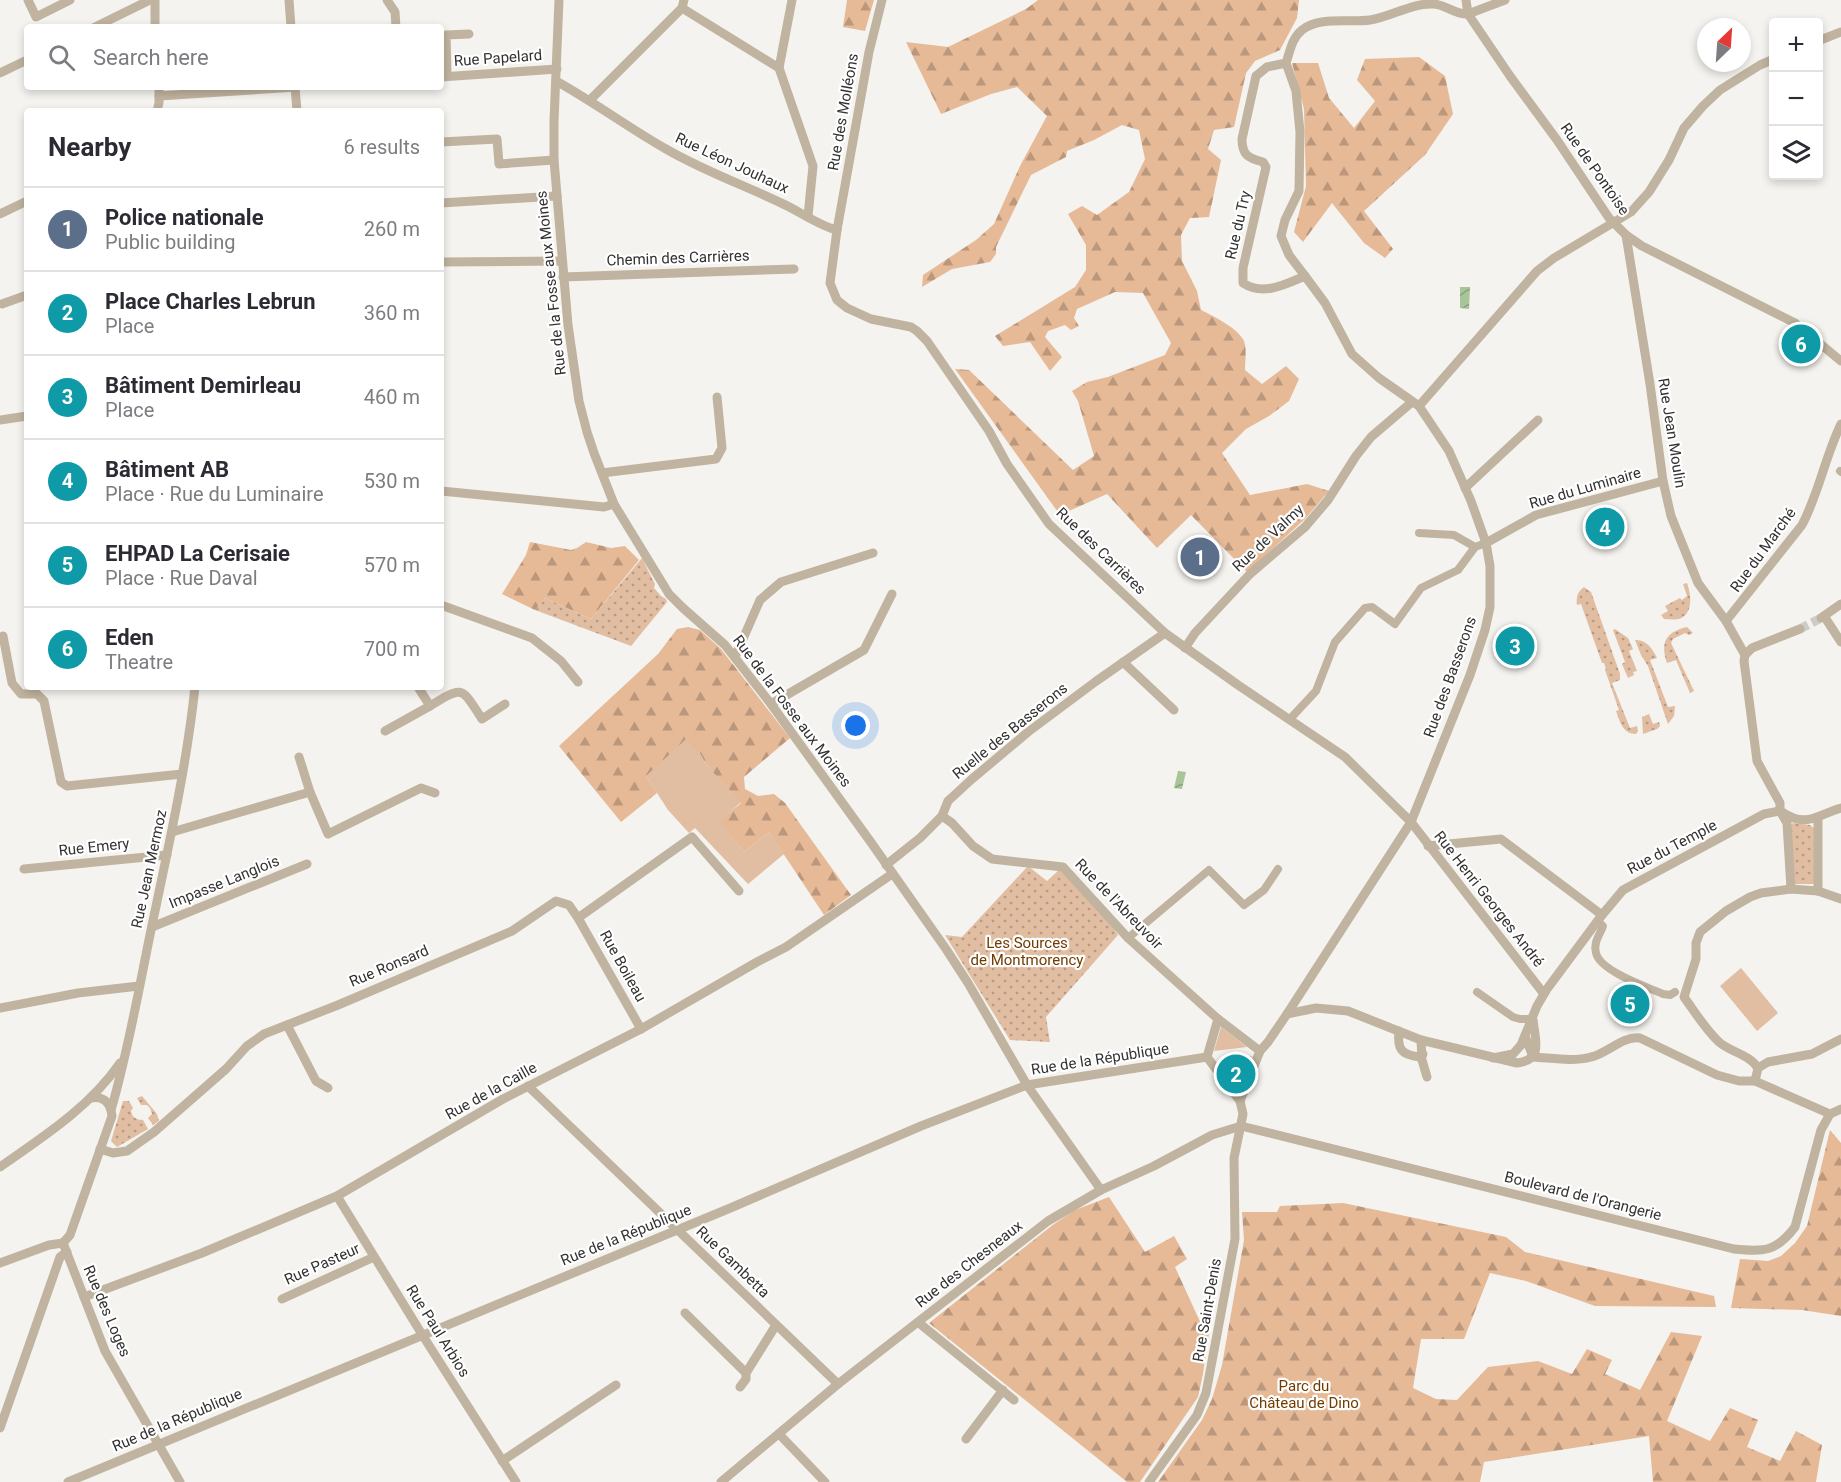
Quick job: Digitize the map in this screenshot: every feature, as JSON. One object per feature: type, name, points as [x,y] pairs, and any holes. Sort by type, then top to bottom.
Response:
[{"type":"street","points":[[28,0],[36,16],[70,0]]},
{"type":"street","points":[[101,24],[150,0]]},
{"type":"street","points":[[155,0],[155,24]]},
{"type":"street","points":[[289,0],[291,24]]},
{"type":"street","points":[[387,0],[395,12],[396,24]]},
{"type":"street","name":"Rue de la Fosse aux Moines","points":[[559,0],[554,160],[561,261],[579,401],[594,453],[614,504],[669,594],[735,657],[946,949],[1027,1085],[1101,1190]]},
{"type":"street","points":[[792,0],[779,68],[813,166],[808,216]]},
{"type":"street","name":"Rue des Molléons","points":[[837,230],[869,52],[882,0]]},
{"type":"street","name":"Rue de Pontoise","points":[[1466,0],[1468,14],[1613,222],[1626,235],[1650,250],[1795,323],[1841,361]]},
{"type":"street","points":[[1505,0],[1468,14],[1433,4],[1420,5],[1371,20],[1330,21],[1308,27],[1294,39],[1286,63],[1296,91],[1300,132],[1299,191],[1285,220],[1281,236],[1289,255],[1325,303],[1352,354],[1379,378],[1415,404],[1547,262],[1632,212],[1649,192],[1669,160],[1684,128],[1703,106],[1720,90],[1769,61]]},
{"type":"street","points":[[590,100],[683,4],[779,68]]},
{"type":"street","points":[[1823,39],[1841,32]]},
{"type":"street","points":[[444,77],[446,35],[470,34]]},
{"type":"street","points":[[0,74],[24,62]]},
{"type":"street","name":"Rue du Try","points":[[1286,63],[1267,67],[1256,76],[1242,139],[1242,149],[1250,159],[1263,162],[1266,167],[1243,268],[1243,283],[1253,289],[1272,289],[1305,276]]},
{"type":"street","name":"Rue Papelard","points":[[444,77],[557,69]]},
{"type":"street","name":"Rue Léon Jouhaux","points":[[556,81],[590,100],[665,149],[837,230]]},
{"type":"street","points":[[157,108],[159,92],[213,90]]},
{"type":"street","points":[[295,90],[297,108]]},
{"type":"street","points":[[444,142],[497,139],[499,164],[554,160]]},
{"type":"street","points":[[444,203],[557,196]]},
{"type":"street","points":[[0,214],[24,202]]},
{"type":"street","name":"Rue des Carrières","points":[[837,230],[830,283],[837,300],[861,315],[904,325],[917,331],[933,349],[989,431],[1007,464],[1049,524],[1164,633],[1345,757],[1411,822]]},
{"type":"street","name":"Rue Jean Moulin","points":[[1626,235],[1663,481],[1671,516],[1694,574],[1707,597],[1726,621],[1745,655]]},
{"type":"street","points":[[1630,257],[1634,248],[1650,250]]},
{"type":"street","points":[[444,262],[561,261]]},
{"type":"street","name":"Chemin des Carrières","points":[[563,277],[794,269]]},
{"type":"street","points":[[2,304],[24,296]]},
{"type":"street","points":[[602,473],[716,459],[722,448],[717,397]]},
{"type":"street","name":"Rue des Basserons","points":[[1240,1101],[1260,1051],[1287,1014],[1411,822],[1470,675],[1485,630],[1490,607],[1490,566],[1486,543],[1449,451],[1415,404]]},
{"type":"street","name":"Rue de Valmy","points":[[1185,648],[1195,633],[1250,574],[1305,527],[1328,500],[1371,437],[1415,404]]},
{"type":"street","points":[[0,420],[24,416]]},
{"type":"street","points":[[1465,488],[1538,420]]},
{"type":"street","name":"Rue du Marché","points":[[1726,621],[1802,525],[1834,470],[1841,424]]},
{"type":"street","name":"Rue du Luminaire","points":[[1486,543],[1536,515],[1663,481]]},
{"type":"street","points":[[444,491],[604,507],[614,504]]},
{"type":"street","points":[[1419,534],[1454,535],[1475,547]]},
{"type":"street","points":[[1290,719],[1316,691],[1335,642],[1365,608],[1372,608],[1395,624],[1420,588],[1458,570],[1475,547],[1486,543]]},
{"type":"street","points":[[735,657],[760,600],[781,582],[873,553]]},
{"type":"street","points":[[771,704],[864,650],[892,594]]},
{"type":"street","points":[[1841,604],[1822,617],[1841,642]]},
{"type":"street","points":[[444,606],[532,638],[561,661],[578,682]]},
{"type":"street","points":[[1791,889],[1787,823],[1780,811],[1780,803],[1757,761],[1744,661],[1745,655],[1752,648],[1800,629]]},
{"type":"street","name":"Ruelle des Basserons","points":[[886,865],[920,838],[942,816],[948,801],[1028,732],[1164,633]]},
{"type":"street","points":[[3,636],[12,683],[21,694],[37,694],[44,701],[61,782],[67,786],[183,774]]},
{"type":"street","points":[[1123,662],[1174,710]]},
{"type":"street","name":"Rue Jean Mermoz","points":[[0,1428],[112,1116],[111,1110],[172,832],[195,690]]},
{"type":"street","points":[[420,690],[430,706]]},
{"type":"street","points":[[385,731],[451,693],[462,693],[466,696],[482,719],[505,704]]},
{"type":"street","points":[[299,757],[310,792],[328,834],[421,788],[435,794]]},
{"type":"street","points":[[172,832],[310,792]]},
{"type":"street","points":[[1780,811],[1794,818],[1812,820],[1841,808]]},
{"type":"street","name":"Rue du Temple","points":[[1493,1058],[1513,1054],[1521,1045],[1544,994],[1599,918],[1623,890],[1764,814],[1780,811]]},
{"type":"street","name":"Rue de l'Abreuvoir","points":[[942,816],[952,823],[973,846],[992,860],[1063,867],[1128,938],[1218,1018],[1260,1051]]},
{"type":"street","points":[[1818,818],[1818,891]]},
{"type":"street","name":"Rue Henri Georges André","points":[[1411,822],[1544,994]]},
{"type":"street","points":[[578,918],[692,837],[739,891]]},
{"type":"street","points":[[1428,846],[1501,839],[1599,918],[1603,926],[1596,939],[1595,952],[1604,964],[1663,994],[1680,995]]},
{"type":"street","name":"Rue Emery","points":[[24,869],[167,855]]},
{"type":"street","name":"Impasse Langlois","points":[[152,927],[307,864]]},
{"type":"street","points":[[1128,938],[1209,870],[1244,905],[1264,890],[1278,869]]},
{"type":"street","name":"Rue de la Caille","points":[[84,1297],[202,1253],[337,1196],[480,1112],[641,1029],[786,947],[892,874]]},
{"type":"street","points":[[1680,995],[1696,959],[1695,942],[1700,932],[1726,911],[1761,892],[1791,889],[1818,891],[1841,899]]},
{"type":"street","name":"Rue Ronsard","points":[[100,1149],[113,1153],[127,1151],[154,1132],[264,1034],[512,931],[556,901],[569,905],[578,918]]},
{"type":"street","name":"Rue Boileau","points":[[578,918],[641,1029]]},
{"type":"street","points":[[0,1008],[78,993],[139,986]]},
{"type":"street","points":[[1478,992],[1513,1017],[1533,1019],[1537,1048],[1533,1057]]},
{"type":"street","points":[[1680,995],[1720,1044],[1754,1062],[1758,1068]]},
{"type":"street","points":[[1287,1014],[1316,1008],[1338,1009],[1359,1014],[1421,1040],[1517,1063],[1533,1057],[1578,1060],[1594,1057],[1630,1038],[1635,1038],[1645,1040],[1717,1075],[1739,1081],[1755,1081],[1830,1114],[1841,1109]]},
{"type":"street","points":[[1218,1018],[1207,1057],[1240,1101],[1243,1114],[1241,1126]]},
{"type":"street","points":[[287,1025],[316,1082],[328,1088]]},
{"type":"street","points":[[1399,1031],[1398,1041],[1402,1052],[1419,1057],[1423,1054]]},
{"type":"street","points":[[1526,1036],[1533,1057]]},
{"type":"street","points":[[1755,1081],[1758,1068],[1768,1062],[1812,1053],[1841,1039]]},
{"type":"street","points":[[1421,1040],[1422,1060],[1427,1077]]},
{"type":"street","name":"Rue Jean Mermoz","points":[[0,1167],[44,1136],[91,1098],[124,1057]]},
{"type":"street","name":"Rue de la République","points":[[68,1482],[921,1126],[1027,1085],[1207,1057]]},
{"type":"street","name":"Rue Gambetta","points":[[528,1086],[838,1384]]},
{"type":"street","points":[[91,1098],[98,1097],[105,1100],[111,1110]]},
{"type":"street","name":"Boulevard de l'Orangerie","points":[[1241,1126],[1734,1249],[1752,1251],[1770,1249],[1785,1241],[1795,1227],[1821,1130],[1830,1114]]},
{"type":"street","name":"Rue des Chesneaux","points":[[721,1482],[838,1384],[1048,1221],[1101,1190],[1154,1166],[1212,1135],[1241,1126]]},
{"type":"street","name":"Rue Saint-Denis","points":[[1149,1482],[1193,1421],[1206,1393],[1235,1239],[1234,1158],[1241,1126]]},
{"type":"street","name":"Rue Paul Arbios","points":[[337,1196],[516,1482]]},
{"type":"street","points":[[0,1263],[49,1245],[65,1248]]},
{"type":"street","name":"Rue des Loges","points":[[65,1248],[105,1351],[180,1482]]},
{"type":"street","name":"Rue Pasteur","points":[[282,1299],[374,1257]]},
{"type":"street","points":[[686,1312],[746,1373]]},
{"type":"street","points":[[919,1323],[1014,1400]]},
{"type":"street","points":[[740,1388],[746,1379],[746,1373],[776,1325]]},
{"type":"street","points":[[502,1461],[616,1386]]},
{"type":"street","points":[[966,1439],[1003,1390]]},
{"type":"street","points":[[779,1434],[825,1482]]},
{"type":"green space","points":[[847,0],[874,0],[865,31],[843,27]]},
{"type":"green space","points":[[1038,0],[1299,0],[1297,18],[1280,50],[1255,61],[1246,73],[1234,127],[1214,130],[1208,149],[1221,160],[1209,217],[1190,218],[1181,235],[1182,261],[1197,291],[1201,310],[1225,323],[1241,336],[1245,348],[1245,370],[1262,384],[1286,366],[1299,379],[1289,401],[1246,429],[1222,453],[1250,495],[1307,484],[1329,491],[1305,519],[1247,572],[1191,515],[1157,548],[1107,494],[1060,515],[955,369],[969,370],[1073,470],[1094,456],[1078,401],[1072,391],[1087,382],[1108,377],[1165,355],[1171,343],[1143,293],[1115,292],[1077,309],[1074,318],[1079,326],[1071,330],[1065,325],[1048,331],[1045,337],[1062,357],[1050,371],[1030,342],[1003,346],[995,336],[1075,287],[1086,270],[1086,245],[1068,214],[1082,206],[1097,215],[1129,192],[1145,159],[1139,130],[1122,125],[1067,151],[1066,157],[1031,175],[996,247],[996,254],[990,262],[952,269],[922,287],[923,275],[976,240],[994,224],[1020,166],[1047,116],[1017,87],[991,94],[941,114],[906,42],[948,47],[1026,9]]},
{"type":"green space","points":[[1419,57],[1445,76],[1453,114],[1425,155],[1364,211],[1393,249],[1385,258],[1364,243],[1332,203],[1303,242],[1294,232],[1306,186],[1304,109],[1292,63],[1318,63],[1329,98],[1354,128],[1375,101],[1357,80],[1365,59]]},
{"type":"green space","points":[[530,542],[571,550],[586,542],[611,548],[625,546],[639,560],[591,619],[545,598],[535,610],[502,594],[526,555]]},
{"type":"green space","points":[[642,558],[655,584],[654,588],[667,602],[631,646],[535,610],[545,598],[591,619]]},
{"type":"green space","points":[[1687,583],[1690,603],[1687,613],[1679,619],[1664,619],[1661,615],[1668,611],[1665,606],[1687,596],[1683,584]]},
{"type":"green space","points":[[1584,587],[1591,592],[1620,674],[1620,680],[1612,683],[1630,728],[1637,726],[1636,734],[1625,730],[1621,723],[1604,663],[1602,663],[1581,604],[1577,605],[1577,595]]},
{"type":"green space","points":[[688,627],[700,630],[721,649],[790,738],[744,777],[745,789],[758,796],[774,794],[785,803],[851,895],[824,915],[769,832],[744,852],[719,821],[741,803],[707,766],[699,752],[646,776],[657,793],[621,822],[559,746],[658,654],[677,629]]},
{"type":"green space","points":[[1687,627],[1693,633],[1689,635],[1685,633],[1673,639],[1671,643],[1694,691],[1690,693],[1676,660],[1667,663],[1664,649],[1666,639],[1670,635]]},
{"type":"green space","points":[[1615,629],[1628,638],[1633,649],[1629,651],[1637,671],[1628,678],[1622,664],[1625,662],[1613,630]]},
{"type":"green space","points":[[1635,640],[1646,643],[1657,658],[1650,660],[1668,707],[1675,706],[1674,716],[1668,724],[1648,666]]},
{"type":"green space","points":[[1649,714],[1653,724],[1659,722],[1660,726],[1643,734],[1642,717]]},
{"type":"green space","points":[[686,739],[699,752],[707,766],[741,802],[720,821],[744,852],[769,832],[784,854],[748,884],[695,828],[689,833],[668,810],[646,776]]},
{"type":"green space","points":[[1793,823],[1810,825],[1815,829],[1816,884],[1792,884],[1790,826]]},
{"type":"green space","name":"Les Sources de Montmorency","points":[[1028,866],[1047,881],[1060,869],[1105,916],[1118,935],[1046,1017],[1050,1042],[1010,1040],[945,935],[962,937]]},
{"type":"green space","points":[[1741,968],[1778,1013],[1757,1031],[1720,986]]},
{"type":"green space","points":[[1221,1027],[1247,1047],[1214,1051]]},
{"type":"green space","points":[[1252,1056],[1238,1090],[1217,1062]]},
{"type":"green space","points":[[142,1096],[157,1114],[159,1121],[153,1125],[148,1118],[152,1114],[150,1108],[147,1105],[141,1105],[137,1098]]},
{"type":"green space","points":[[123,1101],[129,1101],[133,1108],[132,1115],[136,1119],[143,1120],[148,1129],[117,1147],[111,1141]]},
{"type":"green space","points":[[1830,1130],[1841,1143],[1841,1316],[1802,1310],[1731,1308],[1740,1259],[1768,1261],[1781,1256],[1795,1243],[1807,1226]]},
{"type":"green space","points":[[1109,1197],[1145,1252],[1174,1236],[1187,1259],[1175,1267],[1202,1326],[1210,1326],[1198,1397],[1140,1482],[1127,1482],[929,1323],[1054,1224],[1075,1210]]},
{"type":"green space","name":"Parc du Château de Dino","points":[[1343,1203],[1506,1237],[1525,1252],[1714,1296],[1716,1307],[1595,1306],[1526,1281],[1490,1273],[1464,1339],[1421,1339],[1413,1388],[1436,1399],[1457,1400],[1488,1367],[1538,1361],[1572,1374],[1587,1349],[1612,1360],[1605,1374],[1640,1390],[1671,1332],[1702,1336],[1667,1421],[1710,1441],[1730,1408],[1758,1420],[1747,1447],[1780,1461],[1796,1431],[1822,1445],[1816,1482],[1653,1482],[1649,1436],[1484,1462],[1480,1482],[1158,1482],[1202,1420],[1212,1399],[1222,1365],[1244,1240],[1242,1212],[1277,1212],[1280,1206]]},
{"type":"water","points":[[1460,287],[1470,287],[1469,309],[1460,308]]},
{"type":"water","points":[[1178,771],[1186,772],[1182,789],[1174,788]]},
{"type":"tunnel","points":[[1800,629],[1821,618]]},
{"type":"place","name":"Eden","points":[[1801,344]]},
{"type":"place","name":"Bâtiment AB","points":[[1605,527]]},
{"type":"place","name":"Police nationale","points":[[1200,557]]},
{"type":"place","name":"Bâtiment Demirleau","points":[[1515,646]]},
{"type":"place","name":"EHPAD La Cerisaie","points":[[1630,1004]]},
{"type":"place","name":"Place Charles Lebrun","points":[[1236,1074]]}]
